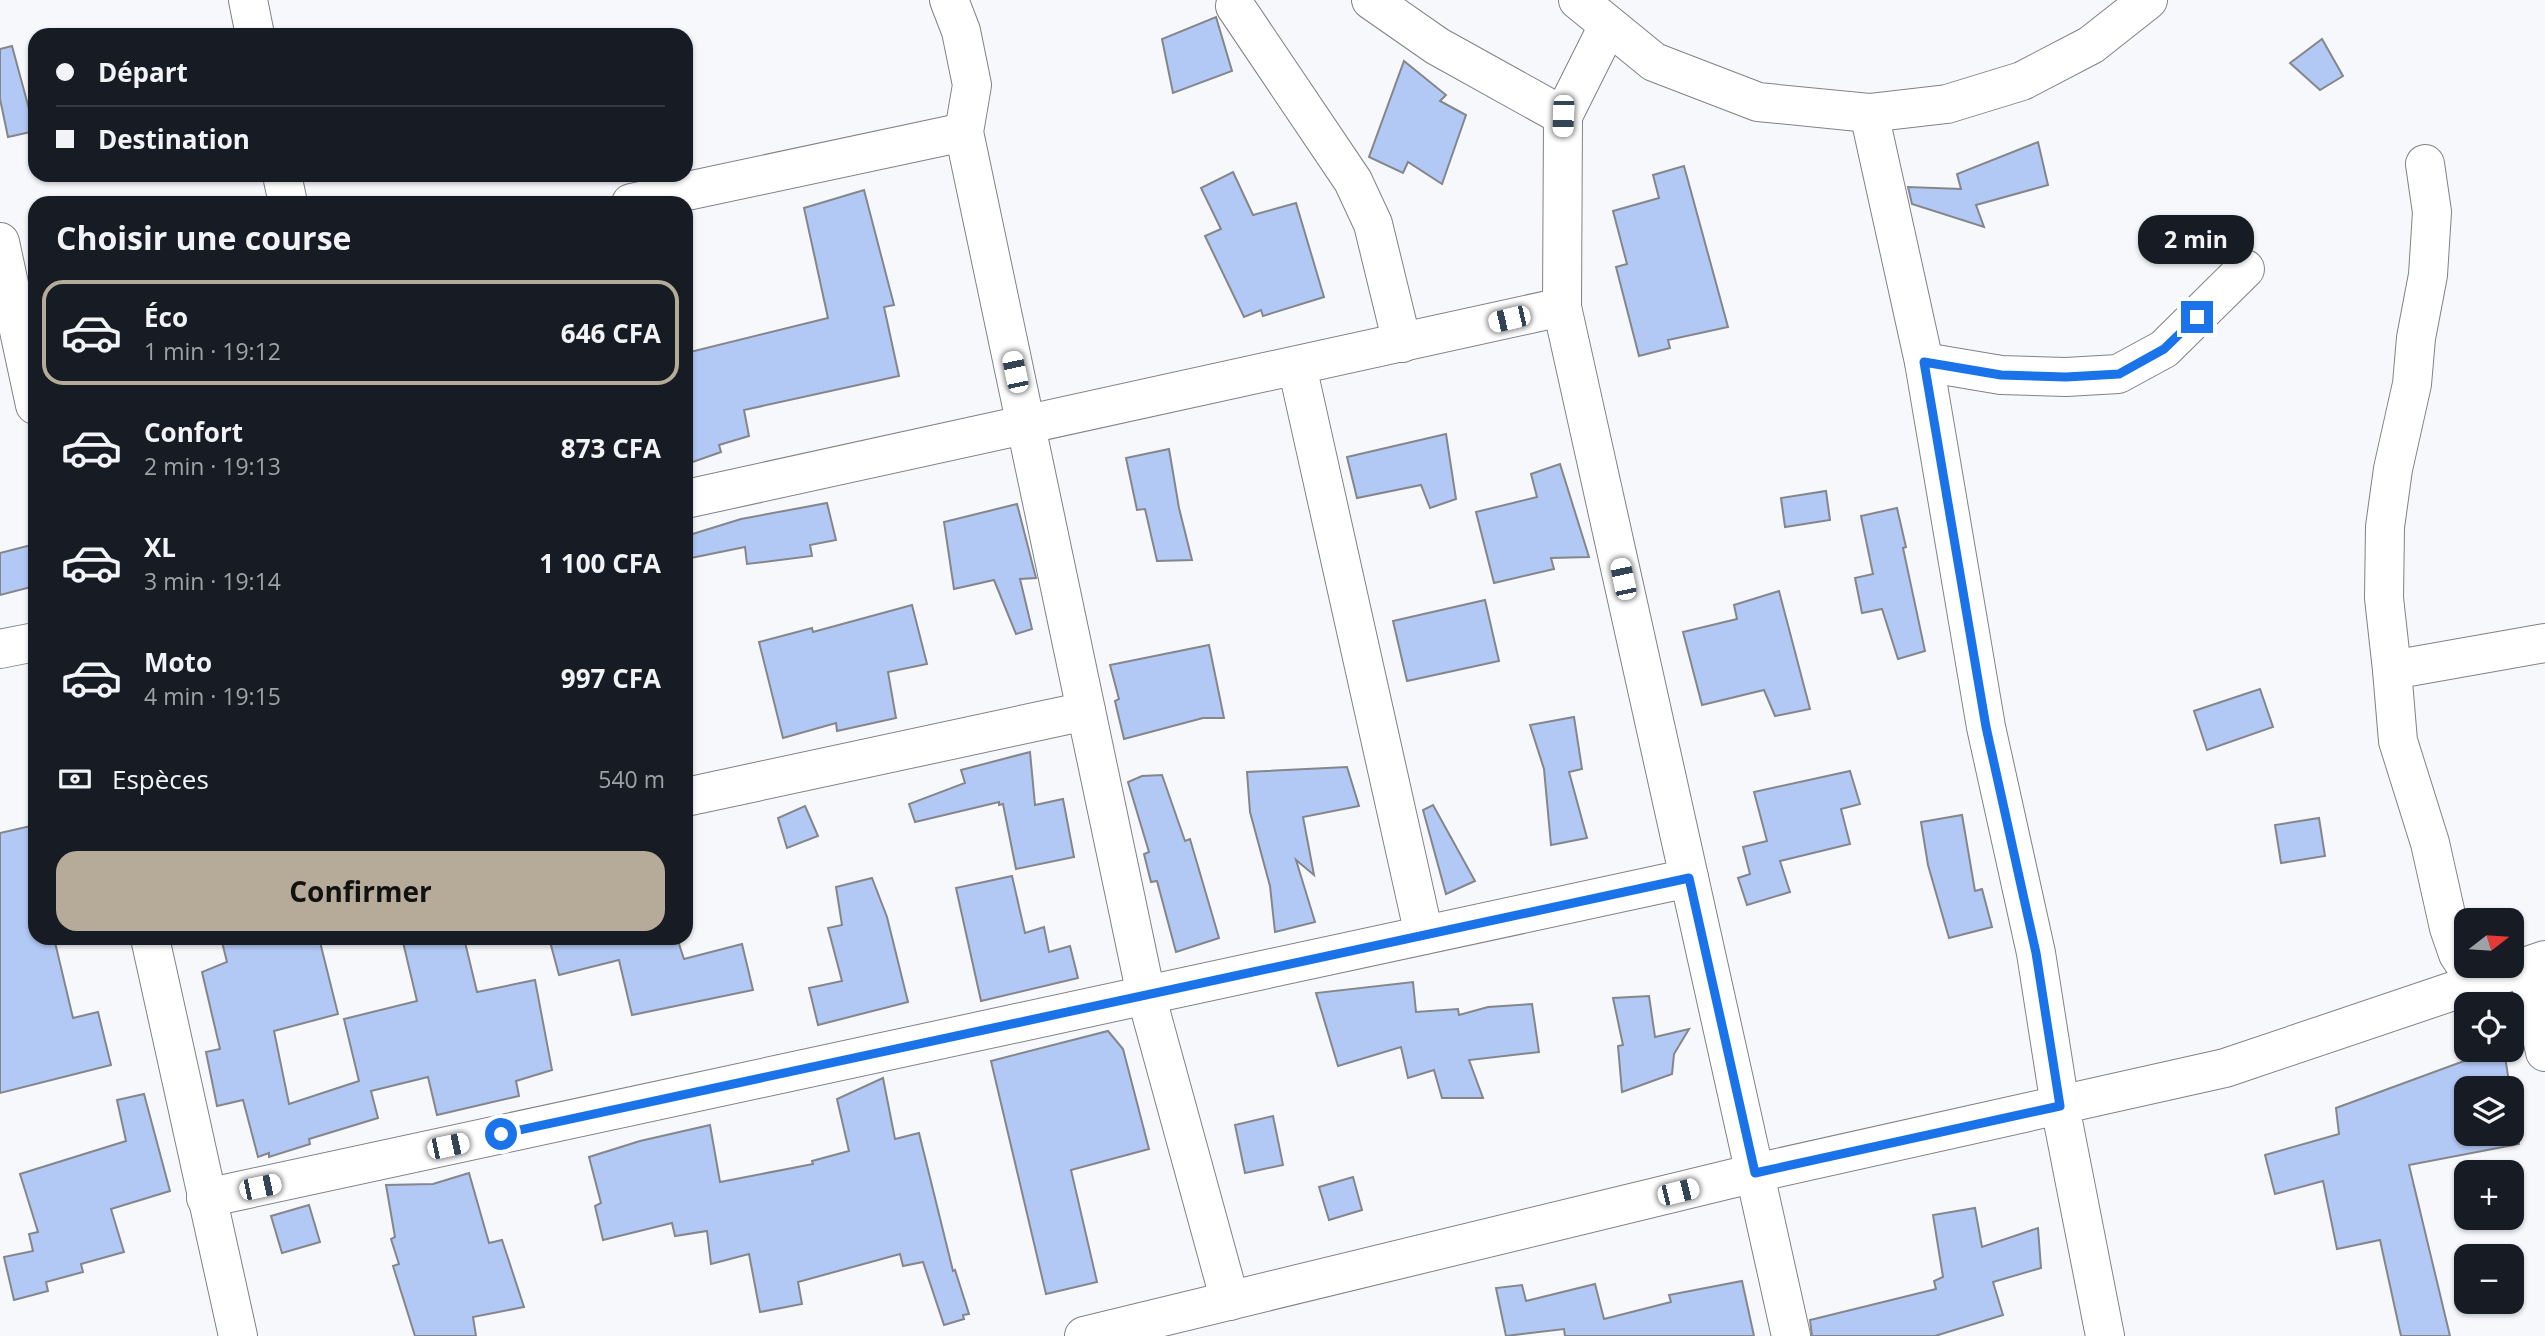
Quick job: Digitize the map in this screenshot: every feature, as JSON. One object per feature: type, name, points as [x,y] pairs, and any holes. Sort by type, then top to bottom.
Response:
[{"type":"street","points":[[248,0],[254,28]]},
{"type":"street","points":[[949,0],[961,31],[972,85],[964,132],[1146,995],[1230,1301]]},
{"type":"street","points":[[1371,0],[1437,46],[1563,116]]},
{"type":"street","points":[[1578,0],[1654,62],[1758,102],[1869,113],[1947,104],[2021,81],[2091,45],[2148,0]]},
{"type":"street","points":[[1235,6],[1353,181],[1373,224],[1402,343]]},
{"type":"street","points":[[1608,26],[1563,116],[1562,307],[1791,1336]]},
{"type":"street","points":[[1869,113],[1924,362],[1986,727],[2036,953],[2060,1106],[2105,1336]]},
{"type":"street","points":[[664,196],[964,132]]},
{"type":"street","points":[[2425,164],[2432,212],[2428,275],[2416,338],[2412,384],[2393,469],[2385,527],[2385,598],[2398,741],[2430,843],[2449,928],[2458,954],[2477,983]]},
{"type":"street","points":[[0,242],[28,372]]},
{"type":"street","points":[[1924,362],[2001,375],[2066,377],[2119,374],[2164,349],[2245,269]]},
{"type":"street","points":[[693,497],[1562,307]]},
{"type":"street","points":[[1297,366],[1424,935]]},
{"type":"street","points":[[0,649],[28,643]]},
{"type":"street","points":[[2392,670],[2545,643]]},
{"type":"street","points":[[693,795],[1086,711]]},
{"type":"street","points":[[206,1198],[1689,878]]},
{"type":"street","points":[[152,945],[238,1336]]},
{"type":"street","points":[[1084,1336],[1755,1173],[2225,1068],[2536,963],[2545,1052]]},
{"type":"building","points":[[1216,17],[1232,71],[1173,93],[1162,39]]},
{"type":"building","points":[[2322,39],[2343,76],[2320,90],[2290,63]]},
{"type":"building","points":[[12,46],[28,105],[28,133],[8,137],[0,99],[0,49]]},
{"type":"building","points":[[1404,61],[1446,95],[1440,101],[1466,115],[1442,184],[1408,162],[1403,173],[1369,157]]},
{"type":"building","points":[[2038,142],[2048,185],[1976,205],[1984,227],[1912,204],[1908,187],[1961,189],[1957,174]]},
{"type":"building","points":[[1684,166],[1728,327],[1668,340],[1670,348],[1639,356],[1616,267],[1627,264],[1613,211],[1659,198],[1653,175]]},
{"type":"building","points":[[1233,172],[1253,215],[1296,203],[1324,297],[1263,316],[1261,310],[1244,317],[1205,236],[1221,229],[1201,188]]},
{"type":"building","points":[[864,190],[894,305],[884,307],[899,376],[744,410],[749,436],[719,445],[721,452],[693,462],[693,351],[828,318],[804,208]]},
{"type":"building","points":[[1446,434],[1456,499],[1430,508],[1421,485],[1357,498],[1347,457]]},
{"type":"building","points":[[1169,449],[1179,508],[1192,560],[1157,561],[1145,509],[1137,510],[1126,458]]},
{"type":"building","points":[[1560,464],[1589,557],[1551,558],[1554,569],[1494,583],[1476,512],[1537,497],[1531,474]]},
{"type":"building","points":[[1826,491],[1830,520],[1785,527],[1781,498]]},
{"type":"building","points":[[827,503],[836,540],[810,545],[812,556],[747,564],[745,547],[693,558],[693,534],[741,519]]},
{"type":"building","points":[[1017,504],[1036,578],[1020,579],[1032,629],[1016,634],[994,580],[954,589],[944,522]]},
{"type":"building","points":[[1897,508],[1925,651],[1898,659],[1882,609],[1862,613],[1855,578],[1873,574],[1861,516]]},
{"type":"building","points":[[28,546],[28,588],[0,595],[0,553]]},
{"type":"building","points":[[1779,591],[1810,709],[1775,716],[1764,690],[1702,705],[1683,632],[1737,619],[1734,605]]},
{"type":"building","points":[[1485,600],[1499,661],[1407,681],[1393,621]]},
{"type":"building","points":[[912,605],[927,664],[888,672],[896,718],[837,731],[836,723],[783,738],[759,642],[812,628],[813,632]]},
{"type":"building","points":[[1209,645],[1224,718],[1203,718],[1124,739],[1115,701],[1119,699],[1110,665]]},
{"type":"building","points":[[2260,689],[2273,727],[2207,750],[2194,711]]},
{"type":"building","points":[[1574,717],[1582,769],[1569,772],[1587,838],[1551,845],[1544,769],[1530,725]]},
{"type":"building","points":[[1030,752],[1035,805],[1063,799],[1074,857],[1016,869],[1003,804],[999,805],[999,802],[915,822],[909,804],[965,783],[961,770]]},
{"type":"building","points":[[1347,767],[1359,806],[1303,817],[1314,875],[1296,860],[1315,922],[1275,932],[1270,886],[1250,812],[1247,772]]},
{"type":"building","points":[[1850,771],[1860,804],[1841,809],[1850,844],[1780,861],[1790,892],[1747,905],[1738,878],[1750,874],[1743,847],[1767,841],[1754,792]]},
{"type":"building","points":[[1162,775],[1185,841],[1190,839],[1219,938],[1176,952],[1157,881],[1151,882],[1144,854],[1149,852],[1128,782],[1142,776]]},
{"type":"building","points":[[1433,805],[1475,881],[1446,894],[1423,810]]},
{"type":"building","points":[[805,806],[818,836],[787,848],[778,818]]},
{"type":"building","points":[[1962,815],[1975,891],[1982,889],[1992,927],[1949,938],[1928,865],[1921,822]]},
{"type":"building","points":[[2319,818],[2325,856],[2281,863],[2275,825]]},
{"type":"building","points":[[28,827],[28,945],[56,945],[73,1018],[98,1012],[111,1065],[0,1093],[0,833]]},
{"type":"building","points":[[1012,876],[1025,933],[1044,927],[1049,952],[1070,946],[1078,978],[981,1001],[956,888]]},
{"type":"building","points":[[872,878],[887,917],[908,1002],[818,1025],[809,988],[842,981],[828,928],[842,925],[836,887]]},
{"type":"building","points":[[742,944],[753,990],[632,1015],[619,960],[559,975],[551,945],[679,945],[684,959]]},
{"type":"building","points":[[223,945],[321,945],[338,1014],[274,1031],[289,1104],[359,1081],[344,1019],[417,1001],[404,945],[466,945],[477,992],[535,980],[552,1070],[516,1081],[519,1096],[437,1115],[428,1077],[371,1091],[378,1118],[309,1139],[310,1144],[269,1157],[269,1153],[258,1157],[243,1100],[217,1106],[206,1052],[220,1049],[202,972],[227,962]]},
{"type":"building","points":[[1413,982],[1416,1012],[1458,1009],[1459,1015],[1488,1007],[1532,1004],[1539,1052],[1469,1060],[1483,1098],[1442,1098],[1434,1070],[1408,1078],[1401,1047],[1338,1066],[1316,993]]},
{"type":"building","points":[[1649,996],[1655,1037],[1689,1029],[1674,1054],[1672,1074],[1622,1092],[1618,1046],[1623,1045],[1613,998]]},
{"type":"building","points":[[1108,1031],[1123,1049],[1149,1149],[1071,1170],[1097,1282],[1046,1294],[991,1061]]},
{"type":"building","points":[[2461,1062],[2506,1062],[2508,1076],[2454,1076],[2454,1146],[2509,1146],[2409,1165],[2450,1336],[2401,1336],[2380,1240],[2337,1249],[2323,1181],[2275,1194],[2265,1155],[2339,1134],[2336,1108]]},
{"type":"building","points":[[883,1078],[895,1139],[919,1133],[953,1271],[955,1270],[969,1314],[963,1315],[964,1319],[944,1325],[923,1262],[903,1266],[900,1254],[798,1282],[802,1304],[760,1312],[749,1254],[711,1264],[707,1231],[675,1236],[672,1223],[603,1240],[595,1206],[601,1203],[589,1157],[640,1141],[710,1125],[720,1182],[813,1164],[812,1161],[849,1151],[837,1099]]},
{"type":"building","points":[[144,1094],[170,1191],[111,1209],[124,1252],[81,1264],[83,1272],[46,1282],[48,1291],[14,1300],[4,1257],[33,1251],[29,1234],[38,1232],[20,1174],[126,1141],[117,1100]]},
{"type":"building","points":[[1273,1116],[1283,1165],[1245,1173],[1235,1125]]},
{"type":"building","points":[[469,1173],[489,1243],[502,1240],[524,1307],[473,1317],[476,1336],[415,1336],[393,1266],[399,1264],[391,1239],[395,1237],[386,1185],[433,1184]]},
{"type":"building","points":[[1353,1177],[1362,1210],[1329,1220],[1319,1187]]},
{"type":"building","points":[[309,1205],[320,1242],[282,1253],[271,1216]]},
{"type":"building","points":[[1975,1208],[1982,1247],[2038,1228],[2041,1268],[1993,1282],[2003,1315],[1935,1336],[1812,1336],[1810,1320],[1936,1289],[1934,1281],[1943,1277],[1933,1215]]},
{"type":"building","points":[[1742,1281],[1754,1336],[1565,1336],[1564,1329],[1506,1336],[1496,1288],[1522,1285],[1526,1301],[1595,1284],[1604,1319],[1671,1302],[1669,1295]]},
{"type":"route","points":[[501,1134],[1689,878],[1755,1173],[2060,1106],[2036,953],[1986,727],[1924,362],[2001,375],[2066,377],[2119,374],[2164,349],[2197,317]]}]
